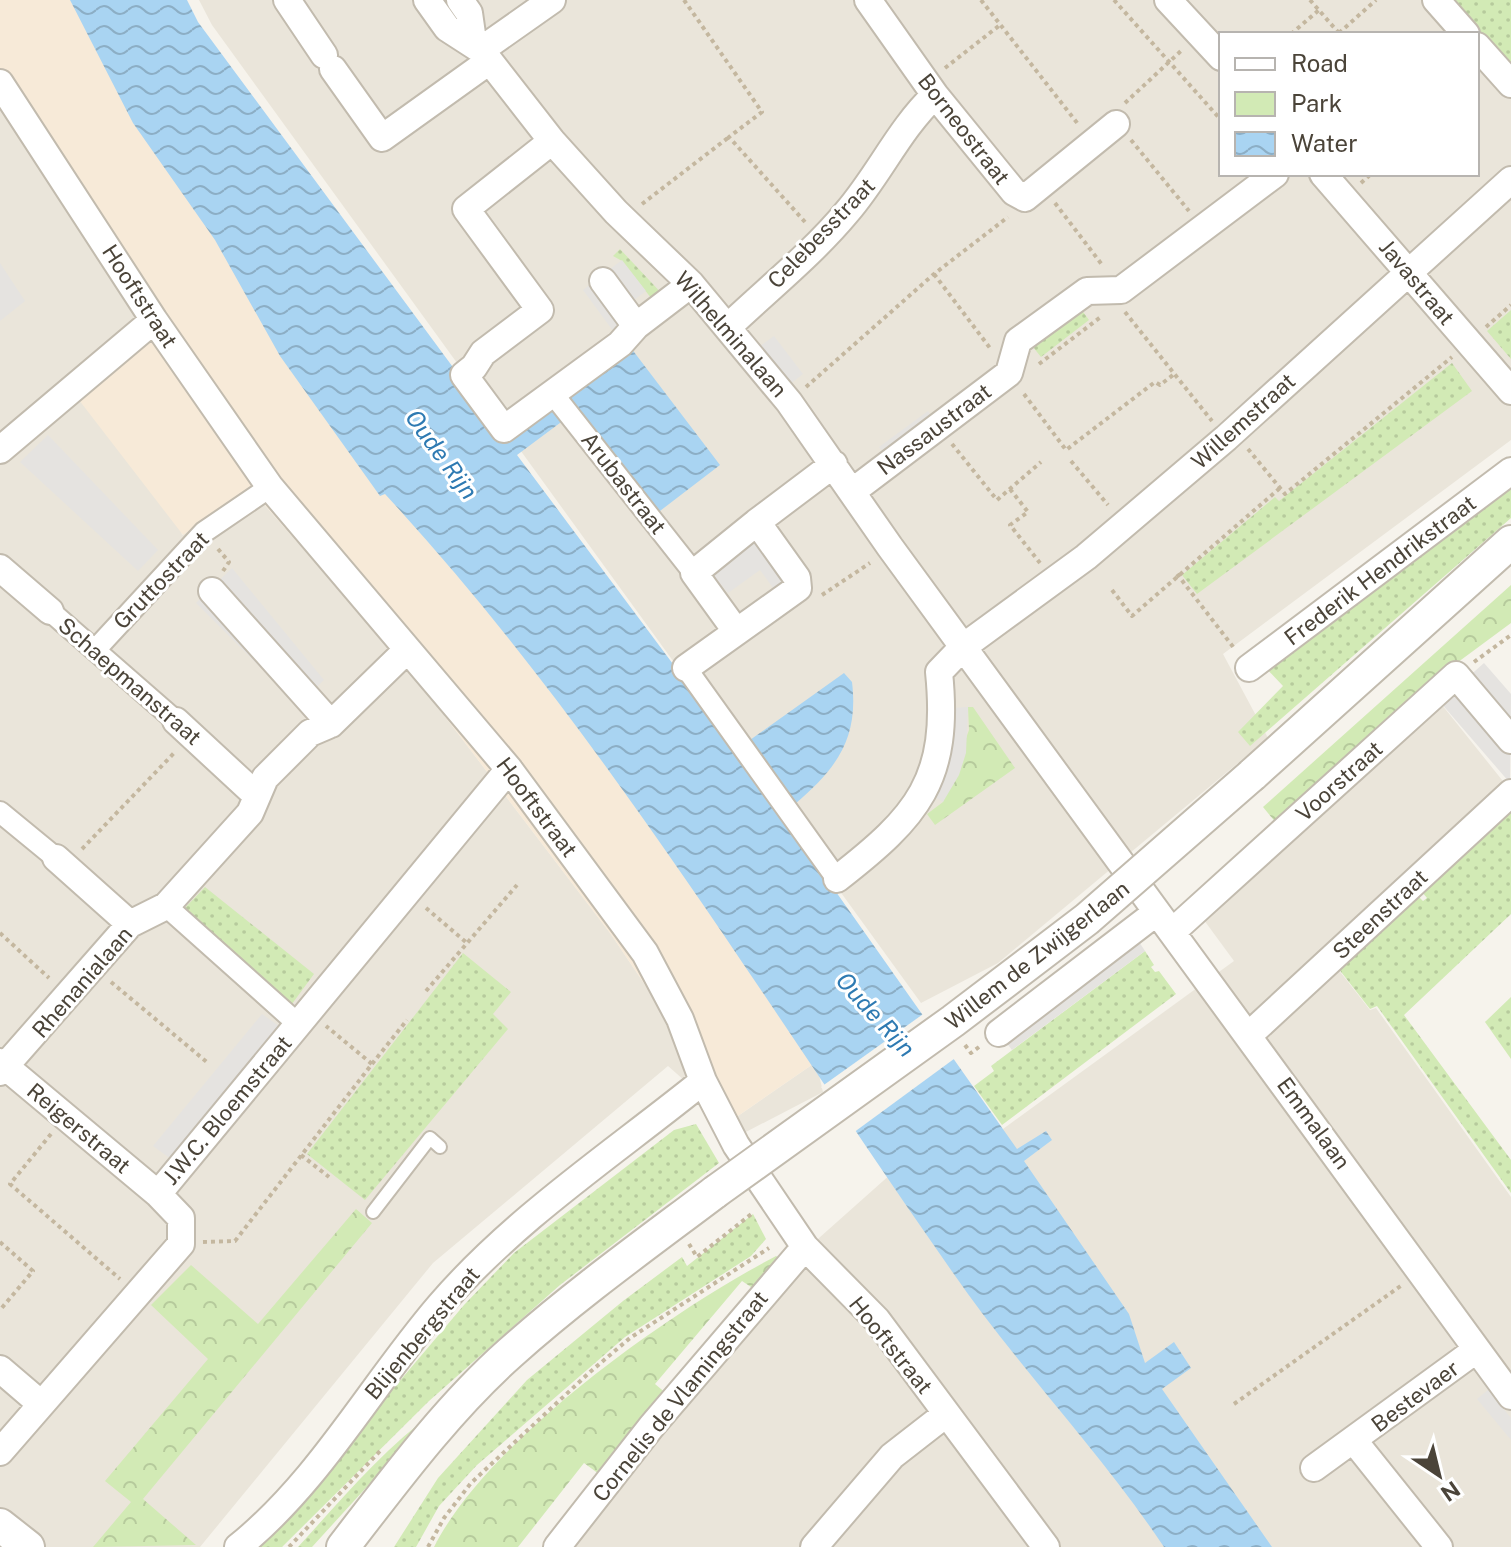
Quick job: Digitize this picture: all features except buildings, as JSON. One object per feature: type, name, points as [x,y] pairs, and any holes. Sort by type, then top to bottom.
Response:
[{"type":"street","points":[[287,0],[385,145],[481,51],[552,0]]},
{"type":"street","name":"Wilhelminalaan","points":[[427,0],[447,28],[481,51],[552,141],[623,219],[691,284],[789,402],[890,547],[1113,852]]},
{"type":"street","name":"Wilhelminalaan","points":[[460,0],[469,13],[481,51]]},
{"type":"street","name":"Borneostraat","points":[[868,0],[930,89],[1014,192],[1025,198],[1116,124]]},
{"type":"street","points":[[1168,0],[1219,55]]},
{"type":"street","points":[[1436,0],[1464,32]]},
{"type":"street","points":[[1479,48],[1511,84]]},
{"type":"street","name":"Hooftstraat","points":[[0,83],[154,320],[270,487],[509,769],[645,953],[680,1019],[703,1081],[736,1145],[800,1239],[877,1320],[1046,1547]]},
{"type":"street","name":"Celebesstraat","points":[[728,327],[846,214],[879,172],[930,89]]},
{"type":"street","points":[[552,141],[466,209],[540,310],[483,353],[464,375],[504,429],[620,344],[636,326],[691,284]]},
{"type":"street","name":"Nassaustraat","points":[[853,491],[1009,373],[1018,341],[1087,291],[1121,290],[1272,176]]},
{"type":"street","name":"Javastraat","points":[[1325,176],[1511,391]]},
{"type":"street","name":"Willemstraat","points":[[963,647],[1053,581],[1230,434],[1511,180]]},
{"type":"street","points":[[603,281],[636,326]]},
{"type":"street","points":[[7,444],[154,320]]},
{"type":"street","name":"Arubastraat","points":[[553,394],[736,631]]},
{"type":"street","points":[[694,573],[834,464]]},
{"type":"street","name":"Frederik Hendrikstraat","points":[[1249,668],[1511,471]]},
{"type":"street","name":"Gruttostraat","points":[[96,649],[204,532],[270,487]]},
{"type":"street","points":[[757,522],[797,578],[798,588],[686,668],[837,879],[903,824],[931,777],[943,706],[939,672],[963,647]]},
{"type":"street","name":"Willem de Zwijgerlaan","points":[[343,1547],[436,1431],[507,1355],[594,1283],[715,1192],[953,1021],[1087,919],[1511,542]]},
{"type":"street","name":"Schaepmanstraat","points":[[0,568],[96,649],[257,796]]},
{"type":"street","points":[[212,591],[331,724]]},
{"type":"street","name":"Rhenanialaan","points":[[2,1067],[130,924],[166,906],[250,813],[265,778],[310,733],[331,724],[406,651]]},
{"type":"street","points":[[1456,675],[1511,740]]},
{"type":"street","name":"Voorstraat","points":[[999,1033],[1164,922],[1456,675]]},
{"type":"street","name":"J.W.C. Bloemstraat","points":[[181,1244],[181,1218],[158,1194],[509,769]]},
{"type":"street","name":"Steenstraat","points":[[1250,1034],[1511,793]]},
{"type":"street","points":[[0,812],[130,924]]},
{"type":"street","name":"Emmalaan","points":[[1113,852],[1250,1034],[1511,1396]]},
{"type":"street","points":[[166,906],[304,1018]]},
{"type":"street","name":"Reigerstraat","points":[[2,1067],[158,1194]]},
{"type":"street","name":"Blijenbergstraat","points":[[238,1547],[277,1510],[439,1305],[496,1245],[703,1081]]},
{"type":"street","name":"Cornelis de Vlamingstraat","points":[[557,1547],[800,1239]]},
{"type":"street","points":[[0,1452],[181,1244]]},
{"type":"street","name":"Bestevaer","points":[[1314,1468],[1355,1442],[1476,1350]]},
{"type":"street","points":[[0,1369],[41,1404]]},
{"type":"street","points":[[814,1547],[892,1456],[946,1414]]},
{"type":"street","name":"Bestevaer","points":[[1355,1442],[1439,1547]]},
{"type":"street","points":[[0,1525],[28,1547]]},
{"type":"lane","points":[[373,1212],[430,1138],[440,1147]]},
{"type":"path","points":[[623,219],[762,112],[684,0]]},
{"type":"path","points":[[981,0],[1094,143]]},
{"type":"path","points":[[1114,0],[1219,118]]},
{"type":"path","points":[[1310,0],[1338,32]]},
{"type":"path","points":[[1340,32],[1376,0]]},
{"type":"path","points":[[1293,32],[1319,10]]},
{"type":"path","points":[[930,89],[1000,25]]},
{"type":"path","points":[[1200,35],[1114,113],[1116,124],[1203,228]]},
{"type":"path","points":[[729,137],[820,239]]},
{"type":"path","points":[[789,402],[934,274],[1018,209],[1025,198]]},
{"type":"path","points":[[934,274],[1066,450],[1155,382],[1160,385],[1173,375]]},
{"type":"path","points":[[1119,304],[1173,375],[1285,494],[1511,305]]},
{"type":"path","points":[[938,427],[997,500],[1041,462]]},
{"type":"path","points":[[1071,461],[1124,524]]},
{"type":"path","points":[[1112,590],[1132,616],[1280,488]]},
{"type":"path","points":[[1010,489],[1028,512],[1010,525],[1053,581]]},
{"type":"path","points":[[204,532],[229,562],[212,591]]},
{"type":"path","points":[[798,588],[813,583],[824,596],[890,547]]},
{"type":"path","points":[[1177,574],[1249,668]]},
{"type":"path","points":[[1456,675],[1511,635]]},
{"type":"path","points":[[60,862],[183,728]]},
{"type":"path","points":[[426,991],[517,885]]},
{"type":"path","points":[[407,892],[467,943]]},
{"type":"path","points":[[0,933],[69,995]]},
{"type":"path","points":[[93,967],[208,1063]]},
{"type":"path","points":[[304,1018],[372,1064]]},
{"type":"path","points":[[181,1244],[235,1241],[407,1020]]},
{"type":"path","points":[[65,1116],[10,1184],[137,1294]]},
{"type":"path","points":[[301,1155],[329,1177]]},
{"type":"path","points":[[688,1242],[697,1257],[771,1198]]},
{"type":"path","points":[[676,1250],[698,1234]]},
{"type":"path","points":[[428,1547],[444,1518],[471,1483],[630,1338],[800,1239]]},
{"type":"path","points":[[0,1242],[33,1271],[0,1310]]},
{"type":"path","points":[[1234,1404],[1420,1272]]},
{"type":"shaded area","points":[[0,0],[89,0],[473,553],[816,1062],[735,1118],[610,933],[411,672],[249,487],[183,535],[69,387],[143,326],[0,105]]},
{"type":"shaded area","points":[[199,0],[1511,0],[1511,440],[1223,654],[1268,738],[998,963],[921,1003],[212,25]]},
{"type":"shaded area","points":[[0,105],[145,328],[182,535],[248,486],[411,672],[610,933],[735,1118],[816,1062],[823,1092],[744,1133],[668,1066],[433,1263],[200,1547],[0,1547]]},
{"type":"shaded area","points":[[622,260],[646,291],[634,300],[645,313],[616,335],[583,290]]},
{"type":"shaded area","points":[[0,263],[25,301],[0,321]]},
{"type":"shaded area","points":[[774,336],[803,374],[789,385],[759,347]]},
{"type":"shaded area","points":[[928,411],[937,423],[888,460],[879,447]]},
{"type":"shaded area","points":[[48,435],[158,550],[138,571],[20,462]]},
{"type":"shaded area","points":[[756,537],[788,582],[776,592],[760,570],[728,593],[710,571]]},
{"type":"shaded area","points":[[232,568],[324,680],[298,705],[196,603]]},
{"type":"shaded area","points":[[1484,663],[1511,694],[1510,783],[1440,702]]},
{"type":"shaded area","points":[[1438,700],[1506,785],[1323,950],[1370,1010],[1376,1008],[1511,1197],[1511,1547],[1266,1547],[992,1137],[1234,961],[1201,916]]},
{"type":"shaded area","points":[[968,707],[966,753],[959,775],[943,802],[932,795],[951,750],[953,708]]},
{"type":"shaded area","points":[[1132,931],[1145,951],[1012,1050],[999,1033]]},
{"type":"shaded area","points":[[262,1014],[282,1028],[171,1159],[153,1146]]},
{"type":"shaded area","points":[[892,1173],[1182,1547],[563,1547],[819,1238]]},
{"type":"shaded area","points":[[1488,1390],[1511,1418],[1511,1440],[1477,1399]]},
{"type":"green space","points":[[1447,0],[1511,0],[1511,72],[1479,36],[1479,32],[1475,32]]},
{"type":"green space","points":[[620,249],[665,297],[655,303],[622,261],[613,256]]},
{"type":"green space","points":[[1078,305],[1089,320],[1041,357],[1029,342]]},
{"type":"green space","points":[[1511,310],[1511,359],[1487,331]]},
{"type":"green space","points":[[1452,363],[1472,391],[1197,594],[1182,575],[1275,497],[1279,501]]},
{"type":"green space","points":[[1511,482],[1511,518],[1250,746],[1238,732],[1283,686],[1265,667]]},
{"type":"green space","points":[[1511,585],[1511,623],[1446,671],[1277,824],[1263,807]]},
{"type":"green space","points":[[968,707],[973,707],[1015,768],[935,825],[927,814],[943,802],[969,730]]},
{"type":"green space","points":[[1511,811],[1511,914],[1404,1015],[1511,1160],[1511,1193],[1377,1006],[1370,1009],[1338,968],[1417,895],[1423,901],[1427,898],[1422,892]]},
{"type":"green space","points":[[205,887],[314,974],[289,1008],[181,912]]},
{"type":"green space","points":[[1145,951],[1154,965],[1151,967],[1155,972],[1159,971],[1176,994],[1002,1125],[974,1086],[994,1071],[991,1066]]},
{"type":"green space","points":[[463,953],[511,992],[493,1014],[508,1029],[365,1200],[307,1154]]},
{"type":"green space","points":[[1511,997],[1511,1059],[1485,1022]]},
{"type":"green space","points":[[696,1124],[719,1163],[560,1285],[429,1401],[282,1547],[252,1547],[272,1532],[464,1305],[514,1253],[674,1130]]},
{"type":"green space","points":[[356,1209],[372,1223],[143,1499],[196,1545],[93,1547],[131,1502],[105,1481],[208,1359],[151,1305],[191,1265],[258,1324]]},
{"type":"green space","points":[[753,1214],[766,1239],[751,1256],[625,1337],[477,1465],[439,1506],[416,1547],[394,1547],[438,1478],[527,1380],[682,1257],[687,1266]]},
{"type":"green space","points":[[776,1256],[779,1258],[754,1289],[742,1281],[655,1384],[667,1394],[599,1474],[584,1463],[518,1547],[434,1547],[460,1506],[495,1464],[585,1382],[685,1310]]},
{"type":"green space","points":[[436,1411],[312,1547],[298,1547],[381,1458]]},
{"type":"water","name":"Oude Rijn","points":[[70,0],[187,0],[198,22],[506,439],[631,348],[720,465],[656,514],[576,411],[517,455],[714,719],[769,768],[750,740],[844,673],[852,682],[852,720],[842,751],[822,778],[795,804],[822,872],[1017,1149],[1046,1131],[1052,1140],[1024,1161],[1129,1314],[1145,1363],[1174,1342],[1191,1368],[1162,1389],[1272,1547],[1164,1547],[1113,1476],[1003,1340],[951,1270],[611,774],[540,678],[464,584],[385,494],[380,496],[280,356],[215,240],[133,123]]},
{"type":"pier","points":[[926,1012],[958,1056],[853,1133],[821,1087]]}]
